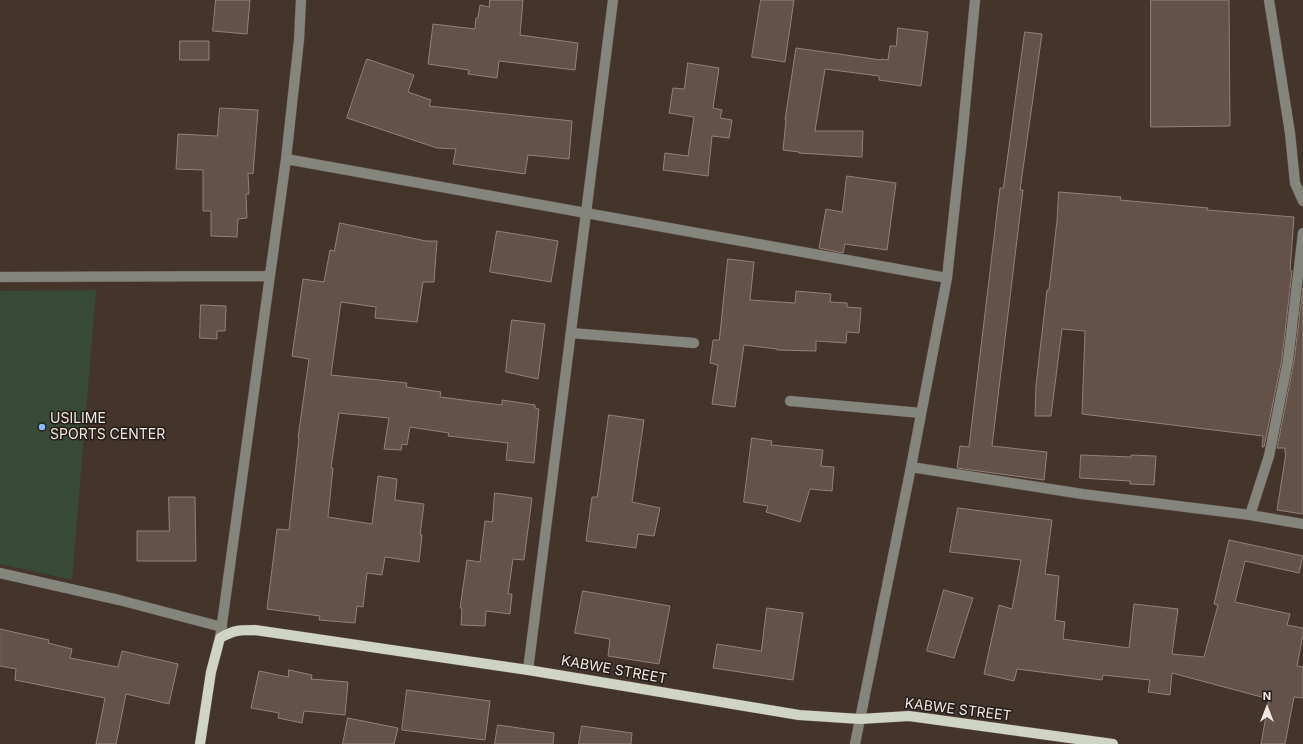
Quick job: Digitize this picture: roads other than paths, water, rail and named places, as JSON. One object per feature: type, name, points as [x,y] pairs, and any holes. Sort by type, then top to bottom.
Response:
[{"type":"main road","name":"KABWE STREET","points":[[220,638],[238,630],[255,630],[528,670],[799,715],[860,719],[909,716],[1113,744]]},
{"type":"main road","points":[[200,744],[212,672],[220,638]]},
{"type":"street","points":[[220,638],[286,159],[299,40],[301,0]]},
{"type":"street","points":[[528,670],[614,0]]},
{"type":"street","points":[[855,744],[911,467],[947,278],[975,0]]},
{"type":"street","points":[[1269,0],[1290,133],[1295,183],[1303,201]]},
{"type":"street","points":[[286,159],[947,278]]},
{"type":"street","points":[[1250,515],[1269,456],[1286,367],[1303,233]]},
{"type":"street","points":[[0,277],[269,276]]},
{"type":"street","points":[[571,333],[694,343]]},
{"type":"street","points":[[790,401],[921,413]]},
{"type":"street","points":[[911,467],[1082,494],[1250,515],[1303,524]]},
{"type":"street","points":[[0,573],[119,600],[222,627]]},
{"type":"place","name":"USILIME SPORTS CENTER","points":[[42,427]]}]
